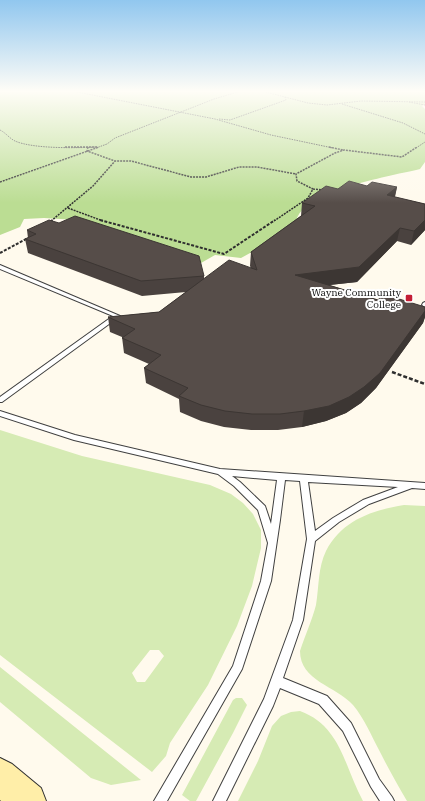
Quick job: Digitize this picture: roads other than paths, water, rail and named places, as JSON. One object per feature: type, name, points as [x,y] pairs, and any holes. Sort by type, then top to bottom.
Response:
[{"type":"main road","points":[[0,776],[28,801]]},
{"type":"lane","points":[[0,267],[118,316],[0,400]]},
{"type":"lane","points":[[0,413],[74,437],[220,472],[304,479],[425,486]]},
{"type":"lane","points":[[220,472],[237,484],[262,508],[272,546]]},
{"type":"lane","points":[[160,801],[237,669],[266,581],[281,477]]},
{"type":"lane","points":[[219,801],[269,702],[298,620],[311,539],[304,479]]},
{"type":"lane","points":[[311,539],[336,520],[366,502],[413,485]]},
{"type":"lane","points":[[276,681],[323,700],[347,727],[375,783],[388,801]]},
{"type":"place","name":"Wayne Community College","points":[[409,298]]}]
